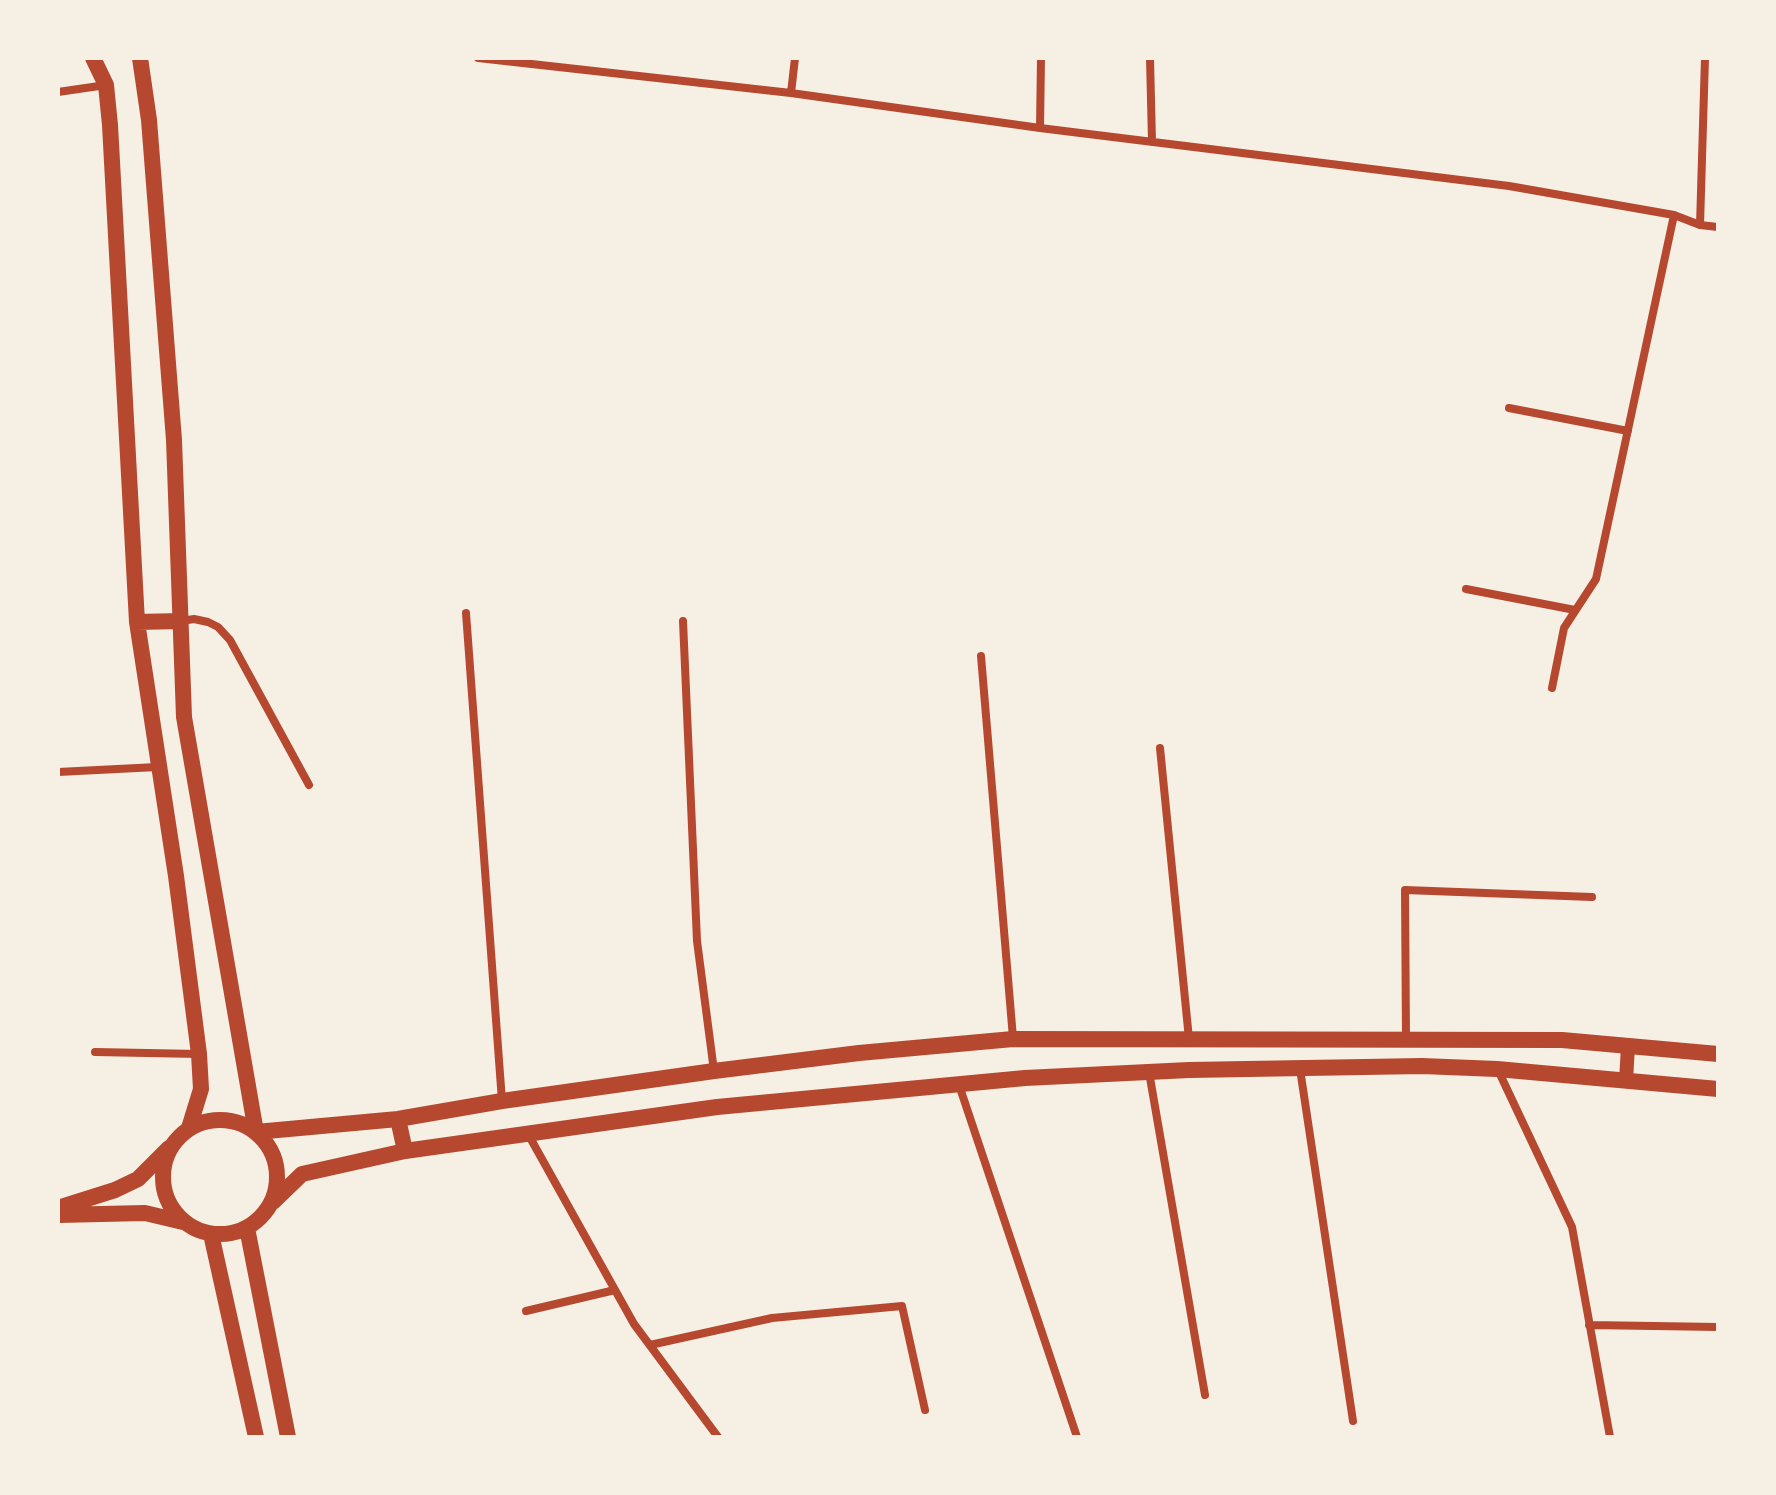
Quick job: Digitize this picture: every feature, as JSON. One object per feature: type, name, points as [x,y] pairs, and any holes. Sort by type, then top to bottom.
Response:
[{"type":"main road","points":[[93,58],[106,85],[137,622],[176,876],[199,1054],[201,1089],[189,1128]]},
{"type":"main road","points":[[140,58],[149,120],[172,409],[184,717],[256,1132]]},
{"type":"main road","points":[[137,622],[181,621]]},
{"type":"main road","points":[[256,1132],[398,1119],[502,1101],[859,1053],[1013,1039],[1562,1040],[1718,1054]]},
{"type":"main road","points":[[58,1215],[145,1213],[184,1222],[211,1234],[236,1232],[247,1228],[266,1212],[302,1174],[405,1151],[717,1107],[1025,1078],[1422,1066],[1497,1069],[1718,1089]]},
{"type":"main road","points":[[58,1208],[115,1190],[138,1179],[189,1128],[214,1119],[229,1120],[256,1132],[267,1143],[278,1172],[273,1202]]},
{"type":"main road","points":[[398,1119],[405,1151]]},
{"type":"main road","points":[[173,1144],[165,1159],[165,1194],[184,1222]]},
{"type":"main road","points":[[247,1228],[288,1437]]},
{"type":"main road","points":[[211,1234],[256,1437]]},
{"type":"street","points":[[478,58],[791,93],[1040,128],[1509,186],[1674,215],[1700,225],[1718,227]]},
{"type":"street","points":[[791,93],[795,58]]},
{"type":"street","points":[[1040,128],[1041,58]]},
{"type":"street","points":[[1150,58],[1152,142]]},
{"type":"street","points":[[1700,225],[1705,58]]},
{"type":"street","points":[[58,92],[106,85]]},
{"type":"street","points":[[1552,688],[1564,628],[1596,579],[1674,215]]},
{"type":"street","points":[[1509,408],[1628,431]]},
{"type":"street","points":[[1466,589],[1575,610]]},
{"type":"street","points":[[466,613],[502,1101]]},
{"type":"street","points":[[181,621],[194,619],[208,622],[218,627],[230,640],[309,785]]},
{"type":"street","points":[[683,621],[697,941],[714,1071]]},
{"type":"street","points":[[981,656],[1013,1039]]},
{"type":"street","points":[[1160,748],[1189,1039]]},
{"type":"street","points":[[58,772],[157,767]]},
{"type":"street","points":[[1406,1039],[1405,890],[1592,897]]},
{"type":"street","points":[[1626,1081],[1628,1046]]},
{"type":"street","points":[[95,1052],[199,1054]]},
{"type":"street","points":[[1300,1069],[1353,1421]]},
{"type":"street","points":[[1497,1069],[1572,1227],[1610,1437]]},
{"type":"street","points":[[1149,1072],[1205,1395]]},
{"type":"street","points":[[958,1084],[1077,1437]]},
{"type":"street","points":[[527,1133],[615,1290],[650,1345],[718,1437]]},
{"type":"street","points":[[526,1311],[615,1290]]},
{"type":"street","points":[[650,1345],[772,1318],[902,1306],[925,1410]]},
{"type":"street","points":[[1589,1325],[1718,1327]]}]
